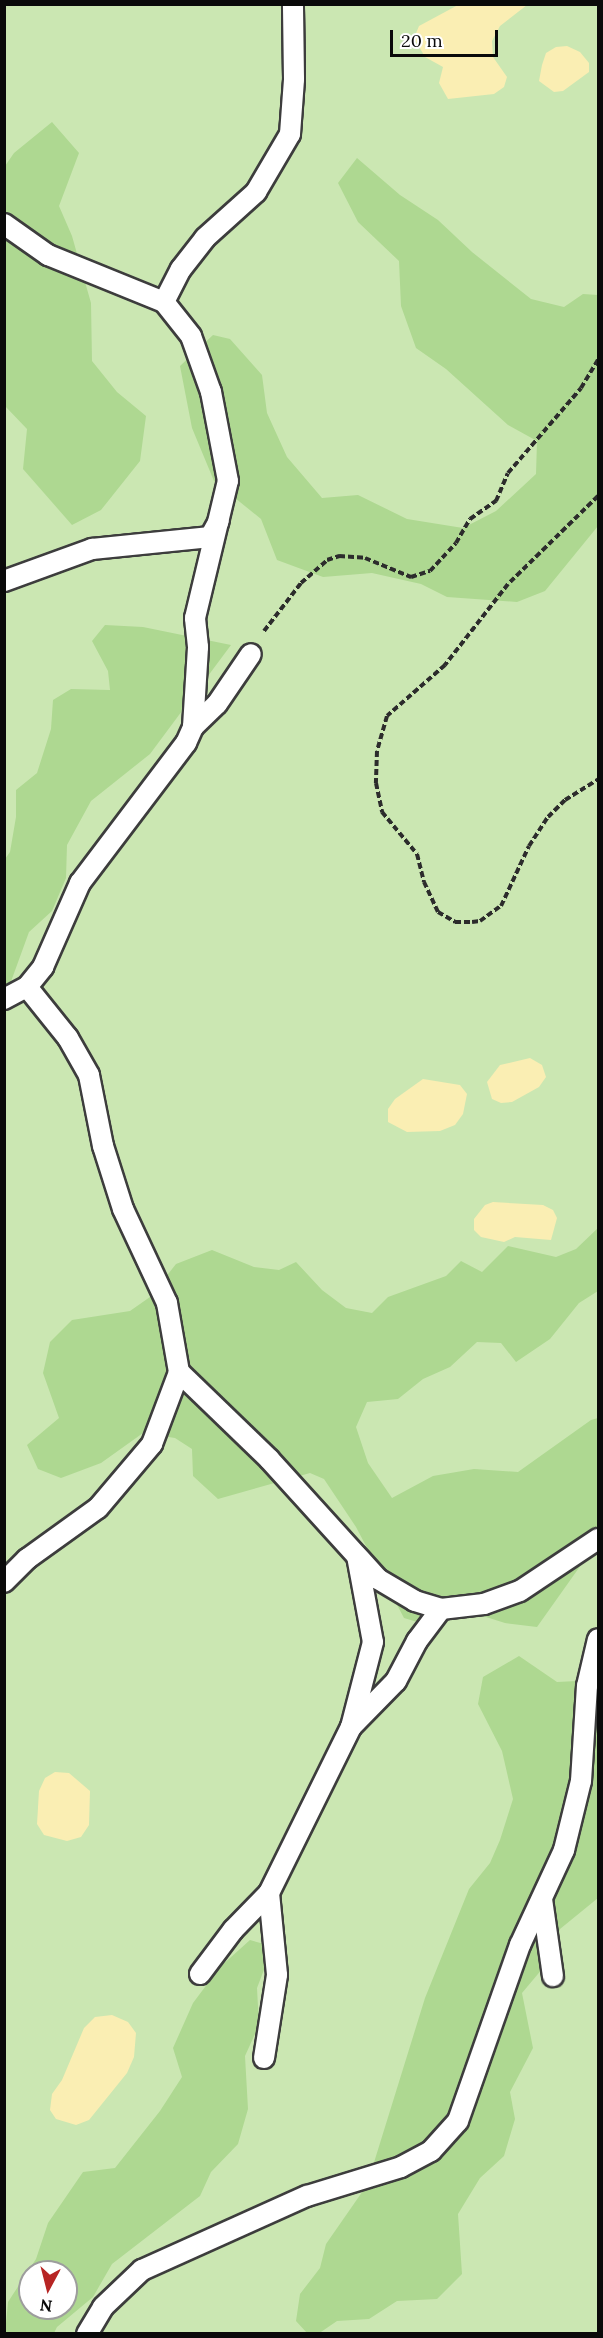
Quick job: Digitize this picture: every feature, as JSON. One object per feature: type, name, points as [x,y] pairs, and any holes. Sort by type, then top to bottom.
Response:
[{"type":"lane","points":[[164,302],[181,269],[205,238],[256,192],[290,134],[294,79],[293,4]]},
{"type":"lane","points":[[4,224],[48,255],[164,302],[191,336],[211,392],[228,481],[221,519],[195,618],[198,647],[193,727]]},
{"type":"lane","points":[[4,581],[92,549],[210,537],[221,519]]},
{"type":"lane","points":[[4,999],[27,987],[55,946],[81,883],[186,742],[193,727],[217,704],[251,654]]},
{"type":"lane","points":[[4,1582],[27,1559],[98,1508],[152,1444],[179,1372],[167,1303],[123,1209],[103,1146],[89,1075],[68,1038],[27,987]]},
{"type":"lane","points":[[179,1372],[269,1459],[378,1579],[415,1601],[441,1610],[484,1604],[520,1591],[598,1539]]},
{"type":"lane","points":[[200,1974],[233,1930],[269,1893],[351,1727],[373,1642],[357,1556]]},
{"type":"lane","points":[[351,1727],[396,1681],[417,1641],[441,1610]]},
{"type":"lane","points":[[87,2334],[103,2307],[142,2270],[297,2200],[401,2167],[431,2151],[458,2121],[520,1945],[564,1850],[581,1781],[587,1686],[598,1640]]},
{"type":"lane","points":[[581,1781],[598,1760]]},
{"type":"lane","points":[[264,2058],[277,1975],[269,1893]]},
{"type":"lane","points":[[542,1898],[553,1976]]},
{"type":"path","points":[[251,654],[274,616],[311,572],[327,560],[339,556],[365,558],[411,577],[430,571],[456,543],[470,519],[496,501],[508,474],[582,388],[598,360]]},
{"type":"path","points":[[598,496],[508,584],[446,665],[387,717],[376,751],[376,783],[382,812],[417,854],[424,882],[438,912],[455,922],[472,922],[480,921],[501,906],[529,846],[548,817],[565,800],[598,779]]},
{"type":"green space","points":[[5,5],[598,5],[598,2333],[5,2334]]},
{"type":"green space","points":[[52,122],[79,153],[59,206],[72,236],[91,303],[92,361],[117,392],[146,416],[140,461],[101,510],[72,525],[23,469],[27,429],[5,406],[5,166],[14,153]]},
{"type":"green space","points":[[357,158],[400,195],[438,220],[472,252],[531,299],[564,307],[583,294],[598,295],[598,526],[545,591],[517,602],[447,597],[421,584],[372,573],[323,577],[277,560],[261,519],[214,481],[192,428],[180,366],[213,335],[230,339],[262,375],[267,413],[287,457],[322,498],[358,495],[407,519],[463,528],[496,511],[536,474],[537,441],[508,425],[446,369],[416,348],[401,306],[399,261],[358,222],[338,183]]},
{"type":"green space","points":[[105,625],[143,627],[231,645],[150,754],[91,801],[67,845],[66,878],[52,911],[29,932],[5,998],[5,859],[10,852],[16,817],[16,790],[37,773],[51,729],[53,700],[71,689],[110,690],[108,671],[92,641]]},
{"type":"green space","points":[[598,1228],[598,1291],[579,1303],[550,1339],[516,1362],[501,1343],[477,1342],[450,1367],[423,1379],[398,1399],[367,1402],[356,1427],[368,1463],[392,1498],[433,1476],[474,1469],[518,1472],[591,1420],[598,1418],[598,1541],[537,1627],[505,1623],[467,1611],[434,1627],[404,1618],[356,1527],[324,1479],[310,1473],[218,1499],[193,1476],[192,1449],[175,1438],[143,1433],[101,1463],[61,1478],[38,1469],[27,1445],[59,1418],[43,1373],[50,1342],[72,1320],[130,1311],[150,1297],[176,1264],[212,1250],[254,1267],[279,1270],[296,1262],[322,1290],[346,1308],[372,1313],[388,1297],[446,1276],[461,1261],[482,1272],[508,1246],[556,1257],[576,1249]]},
{"type":"green space","points":[[519,1656],[557,1682],[598,1680],[598,1898],[560,1929],[548,1962],[522,1993],[533,2048],[510,2092],[515,2119],[504,2156],[480,2178],[458,2214],[462,2274],[437,2299],[397,2301],[369,2319],[337,2321],[318,2334],[307,2333],[296,2321],[300,2294],[320,2268],[326,2244],[367,2185],[425,1998],[469,1889],[490,1863],[513,1799],[502,1751],[478,1704],[483,1677]]},
{"type":"green space","points":[[250,1940],[264,1944],[265,1967],[257,1988],[259,2025],[245,2056],[248,2109],[238,2144],[211,2172],[200,2196],[112,2264],[93,2297],[78,2310],[78,2260],[35,2260],[48,2223],[83,2172],[115,2168],[160,2111],[182,2077],[173,2048],[193,2003],[220,1967]]},
{"type":"green space","points":[[18,2287],[18,2320],[65,2320],[54,2333],[5,2334],[8,2302]]},
{"type":"sand","points":[[458,5],[527,5],[500,26],[492,41],[493,57],[507,77],[504,87],[494,94],[448,99],[439,83],[443,67],[425,57],[414,38],[419,26]]},
{"type":"sand","points":[[567,46],[580,52],[589,63],[589,72],[563,91],[554,92],[539,81],[542,65],[546,53],[556,47]]},
{"type":"sand","points":[[530,1058],[542,1065],[546,1077],[539,1087],[512,1102],[501,1103],[492,1099],[487,1082],[500,1065]]},
{"type":"sand","points":[[423,1079],[460,1085],[467,1094],[463,1114],[455,1125],[440,1131],[407,1132],[388,1122],[388,1109],[395,1099]]},
{"type":"sand","points":[[493,1202],[543,1205],[553,1210],[557,1218],[551,1240],[515,1237],[504,1242],[481,1237],[474,1230],[474,1219],[485,1205]]},
{"type":"sand","points":[[55,1772],[69,1773],[90,1791],[89,1825],[81,1837],[67,1841],[44,1835],[37,1824],[39,1791],[45,1778]]},
{"type":"sand","points":[[112,2015],[128,2022],[136,2033],[134,2057],[127,2073],[89,2120],[76,2125],[56,2119],[50,2110],[52,2094],[62,2080],[84,2028],[95,2017]]}]
